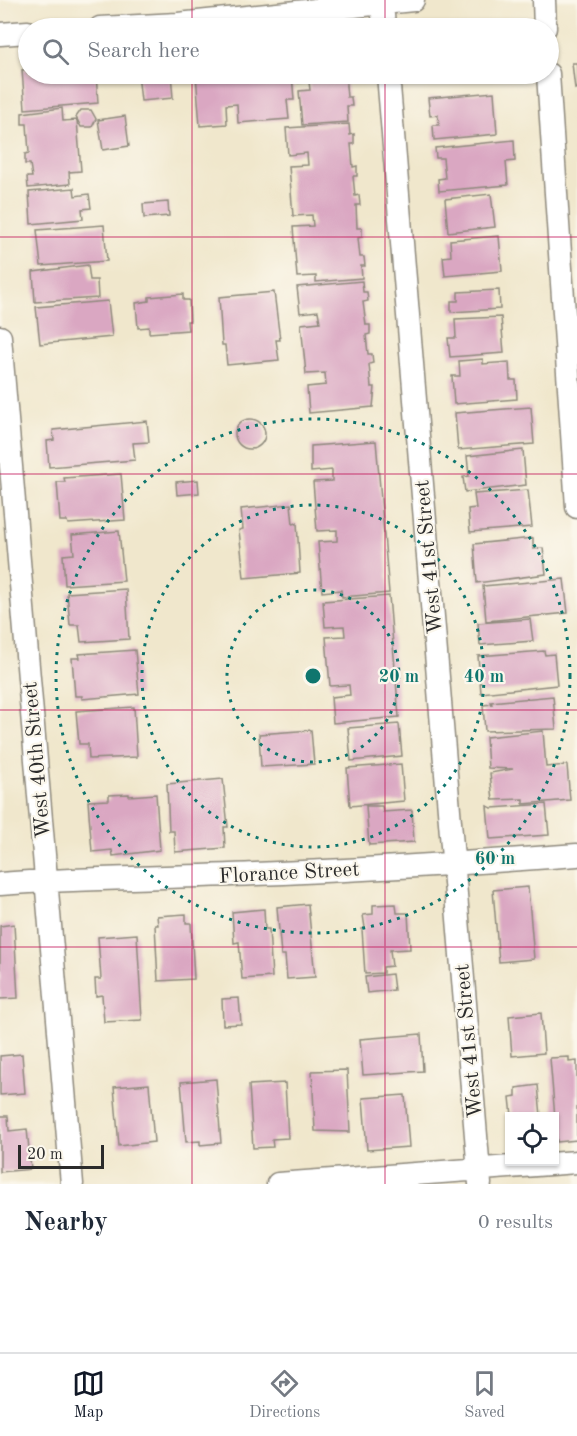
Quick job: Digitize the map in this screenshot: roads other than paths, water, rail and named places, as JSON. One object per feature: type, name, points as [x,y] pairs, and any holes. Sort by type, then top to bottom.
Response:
[{"type":"street","points":[[231,18],[382,1],[413,0]]},
{"type":"street","points":[[544,0],[545,18]]},
{"type":"street","points":[[382,1],[383,18]]},
{"type":"street","points":[[0,34],[18,33]]},
{"type":"street","name":"West 41st Street","points":[[389,84],[480,1176]]},
{"type":"street","points":[[549,84],[577,507]]},
{"type":"street","name":"West 40th Street","points":[[0,337],[72,1184]]},
{"type":"street","name":"Florance Street","points":[[0,884],[46,880],[254,874],[454,864],[577,855]]},
{"type":"street","points":[[278,1184],[480,1176],[577,1162]]}]
